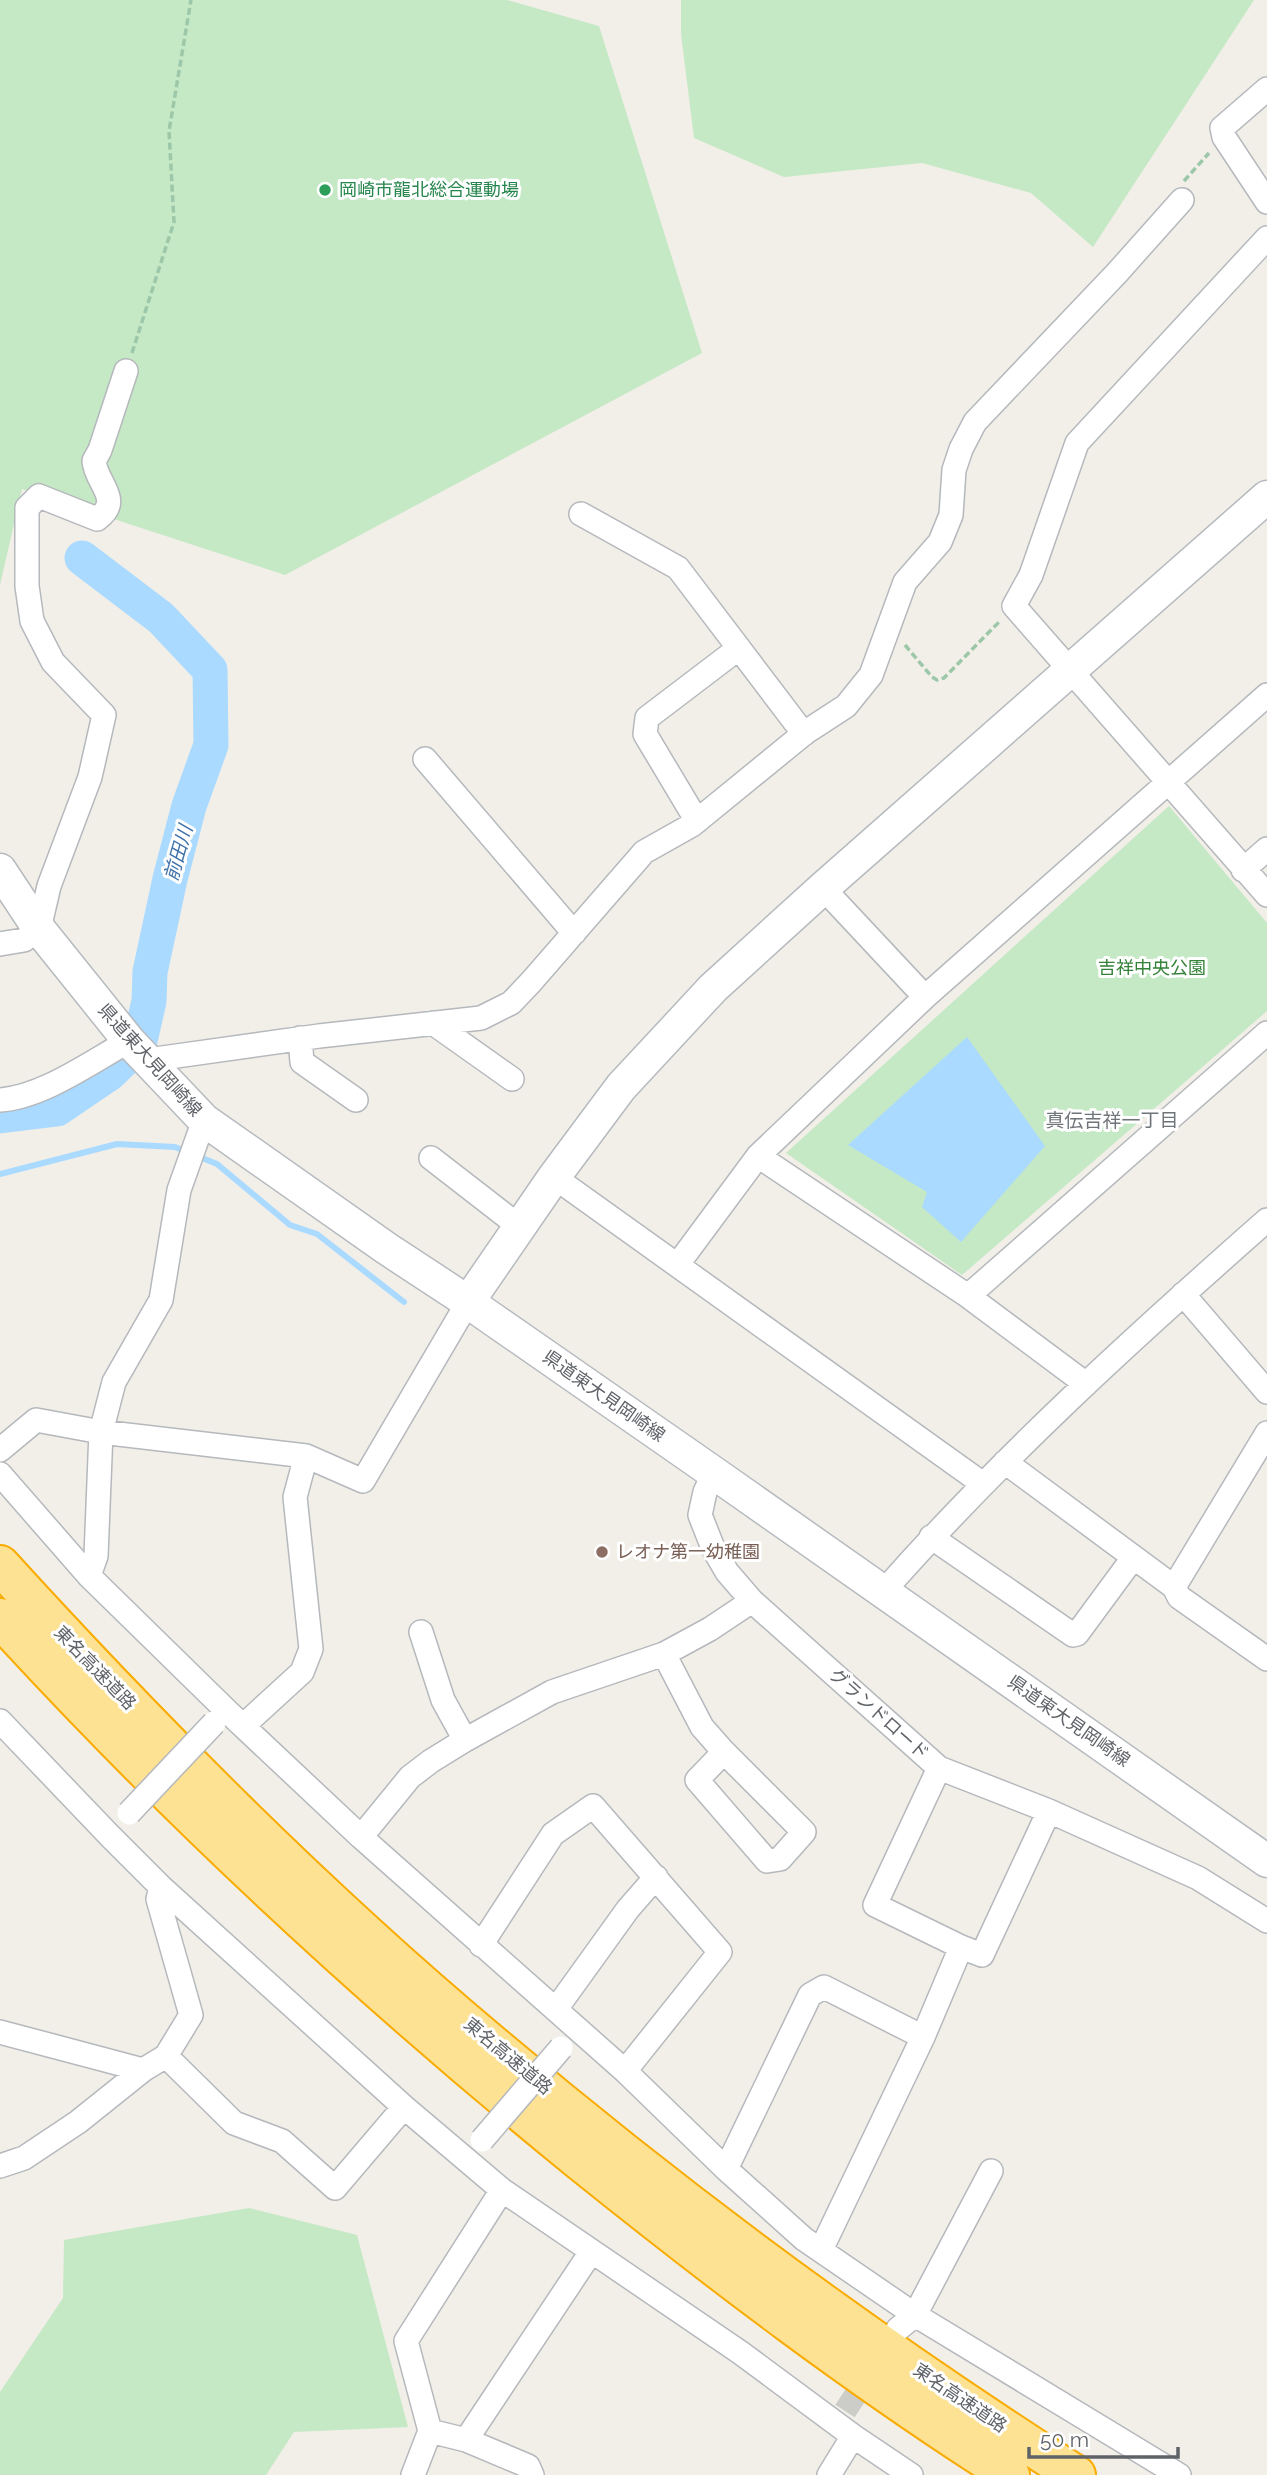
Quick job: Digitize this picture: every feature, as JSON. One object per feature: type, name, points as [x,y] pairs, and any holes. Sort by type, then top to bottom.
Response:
[{"type":"highway","name":"東名高速道路","points":[[0,1565],[93,1667],[220,1795],[355,1923],[487,2041],[683,2198],[844,2319],[1076,2475]]},
{"type":"highway","name":"東名高速道路","points":[[0,1618],[69,1694],[194,1819],[331,1950],[465,2067],[662,2227],[824,2347],[1010,2475]]},
{"type":"main road","points":[[468,1301],[554,1177],[631,1077],[713,988],[1267,497]]},
{"type":"main road","name":"県道東大見岡崎線","points":[[0,870],[39,929],[138,1051],[204,1120],[386,1248],[468,1301],[1267,1861]]},
{"type":"street","points":[[1267,89],[1222,128],[1224,137],[1267,202]]},
{"type":"street","points":[[0,1100],[17,1099],[138,1051],[300,1038],[481,1018],[511,1003],[644,852],[697,821],[804,734],[846,706],[870,675],[905,582],[940,542],[951,515],[954,470],[975,422],[1116,274],[1182,200]]},
{"type":"street","points":[[1267,238],[1077,443],[1031,575],[1014,606],[1267,895]]},
{"type":"street","points":[[0,944],[24,940],[39,929],[49,886],[90,777],[104,715],[53,662],[32,621],[27,586],[27,508],[39,496],[97,519],[106,512],[110,502],[108,491],[99,480],[94,461],[126,371]]},
{"type":"street","points":[[581,514],[678,568],[804,734]]},
{"type":"street","points":[[697,821],[645,734],[647,718],[739,648]]},
{"type":"street","points":[[678,1264],[758,1156],[925,997],[1267,695]]},
{"type":"street","points":[[425,759],[574,933]]},
{"type":"street","points":[[1243,870],[1267,849]]},
{"type":"street","points":[[823,888],[925,997]]},
{"type":"street","points":[[433,1023],[512,1079]]},
{"type":"street","points":[[968,1296],[1267,1033]]},
{"type":"street","points":[[300,1038],[302,1062],[356,1100]]},
{"type":"street","points":[[89,1576],[96,1556],[101,1432],[114,1382],[161,1300],[179,1190],[204,1120]]},
{"type":"street","points":[[758,1156],[968,1296],[1086,1384]]},
{"type":"street","points":[[431,1158],[520,1227]]},
{"type":"street","points":[[554,1177],[983,1484]]},
{"type":"street","points":[[883,1592],[1005,1462],[1183,1294],[1267,1220]]},
{"type":"street","points":[[1183,1294],[1267,1392]]},
{"type":"street","points":[[0,1450],[36,1420],[101,1432],[306,1456],[363,1481],[468,1301]]},
{"type":"street","points":[[1174,1587],[1267,1433]]},
{"type":"street","points":[[110,1836],[129,1813],[228,1720],[302,1672],[311,1649],[295,1497],[306,1456]]},
{"type":"street","points":[[1005,1462],[1174,1587],[1179,1597],[1267,1659]]},
{"type":"street","name":"グランドロード","points":[[714,1473],[705,1492],[700,1516],[713,1548],[727,1572],[752,1601],[939,1768],[1049,1811],[1198,1878],[1267,1921]]},
{"type":"street","points":[[0,1474],[89,1576],[228,1720],[625,2071],[726,2169],[804,2239],[821,2250],[906,2322],[1179,2475]]},
{"type":"street","points":[[932,1537],[1073,1635],[1077,1634],[1133,1558]]},
{"type":"street","points":[[361,1837],[410,1777],[464,1740],[552,1692],[664,1654],[710,1629],[752,1601]]},
{"type":"street","points":[[421,1632],[443,1700],[464,1740]]},
{"type":"street","points":[[664,1654],[702,1727],[723,1752],[804,1832],[780,1859],[767,1861],[697,1780],[723,1752]]},
{"type":"street","points":[[0,1721],[162,1887],[463,2159],[502,2190],[591,2252],[839,2416],[853,2436],[911,2475]]},
{"type":"street","points":[[939,1768],[874,1905],[961,1947],[982,1955],[1049,1811]]},
{"type":"street","points":[[481,1945],[553,1834],[593,1806],[720,1952],[625,2071]]},
{"type":"street","points":[[556,2009],[628,1909],[656,1877]]},
{"type":"street","points":[[0,2166],[24,2158],[78,2122],[143,2070],[166,2056],[191,2015],[158,1899],[162,1887]]},
{"type":"street","points":[[821,2250],[923,2038],[961,1947]]},
{"type":"street","points":[[726,2169],[810,1995],[824,1987],[923,2038]]},
{"type":"street","points":[[463,2159],[575,2029]]},
{"type":"street","points":[[0,2032],[143,2070]]},
{"type":"street","points":[[166,2056],[234,2123],[282,2141],[335,2188],[404,2107]]},
{"type":"street","points":[[906,2322],[991,2171]]},
{"type":"street","points":[[413,2475],[430,2431],[405,2341],[502,2190]]},
{"type":"street","points":[[466,2440],[591,2252]]},
{"type":"street","points":[[430,2431],[466,2440],[528,2466],[532,2475]]},
{"type":"street","points":[[829,2475],[853,2436]]},
{"type":"path","points":[[126,371],[174,222],[169,131],[191,0]]},
{"type":"path","points":[[1182,200],[1183,181],[1224,137]]},
{"type":"path","points":[[888,625],[937,680],[944,678],[1014,606]]},
{"type":"green space","name":"岡崎市龍北総合運動場","points":[[0,0],[507,0],[599,26],[702,353],[285,575],[22,489],[0,585]]},
{"type":"green space","points":[[681,0],[1254,0],[1093,247],[1031,193],[922,163],[784,177],[694,138],[681,34]]},
{"type":"green space","name":"吉祥中央公園","points":[[1169,806],[1267,923],[1267,1011],[962,1275],[786,1153]]},
{"type":"green space","points":[[249,2208],[357,2235],[408,2427],[294,2432],[266,2475],[0,2475],[0,2392],[63,2298],[64,2240]]},
{"type":"water","points":[[967,1037],[1045,1146],[961,1242],[922,1207],[927,1192],[848,1145]]},
{"type":"waterway","name":"前田川","points":[[0,1116],[57,1109],[110,1073],[139,1045],[149,1001],[150,972],[170,879],[189,806],[211,745],[210,670],[161,618],[82,558]]},
{"type":"waterway","points":[[0,1174],[117,1144],[175,1147],[217,1164],[290,1225],[317,1234],[404,1302]]},
{"type":"tunnel","points":[[845,2411],[872,2370]]},
{"type":"place","name":"岡崎市龍北総合運動場","points":[[325,190]]},
{"type":"place","name":"レオナ第一幼稚園","points":[[602,1552]]},
{"type":"district","name":"真伝吉祥一丁目","points":[[1112,1120]]}]
